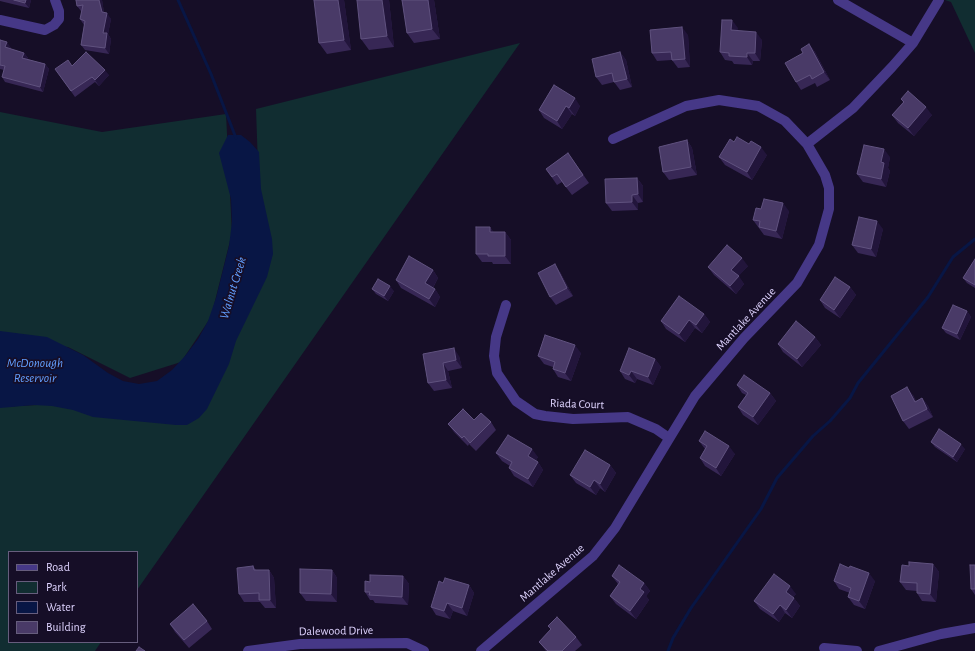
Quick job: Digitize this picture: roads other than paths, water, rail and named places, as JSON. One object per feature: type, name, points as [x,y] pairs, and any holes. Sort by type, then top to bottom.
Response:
[{"type":"street","points":[[0,20],[44,30],[54,25],[59,19],[59,11],[55,0]]},
{"type":"street","points":[[838,0],[913,43]]},
{"type":"street","points":[[806,144],[853,108],[913,43],[940,0]]},
{"type":"street","name":"Mantlake Avenue","points":[[481,651],[593,556],[615,528],[695,396],[744,338],[797,283],[819,245],[829,209],[829,188],[825,175],[806,144],[785,121],[758,106],[719,100],[686,106],[613,139]]},
{"type":"street","name":"Riada Court","points":[[506,304],[496,337],[494,356],[497,373],[516,401],[535,414],[545,416],[573,419],[628,417],[656,429],[669,438]]},
{"type":"street","points":[[878,651],[941,634],[975,628]]},
{"type":"street","name":"Dalewood Drive","points":[[248,651],[300,644],[407,643],[424,651]]},
{"type":"street","points":[[824,648],[857,651]]},
{"type":"water","name":"McDonough Reservoir","points":[[228,135],[241,135],[259,152],[261,189],[272,239],[273,254],[267,277],[236,341],[229,364],[207,409],[199,418],[187,425],[176,425],[93,417],[73,410],[52,406],[34,405],[0,408],[0,331],[47,337],[83,355],[108,373],[123,381],[139,384],[157,381],[172,370],[185,356],[198,339],[208,321],[216,298],[229,246],[232,222],[231,199],[219,153]]},
{"type":"waterway","name":"Walnut Creek","points":[[178,0],[211,74],[236,138]]},
{"type":"waterway","points":[[668,651],[673,638],[691,608],[761,509],[777,478],[813,436],[830,421],[850,398],[858,383],[928,297],[953,257],[975,239]]}]
